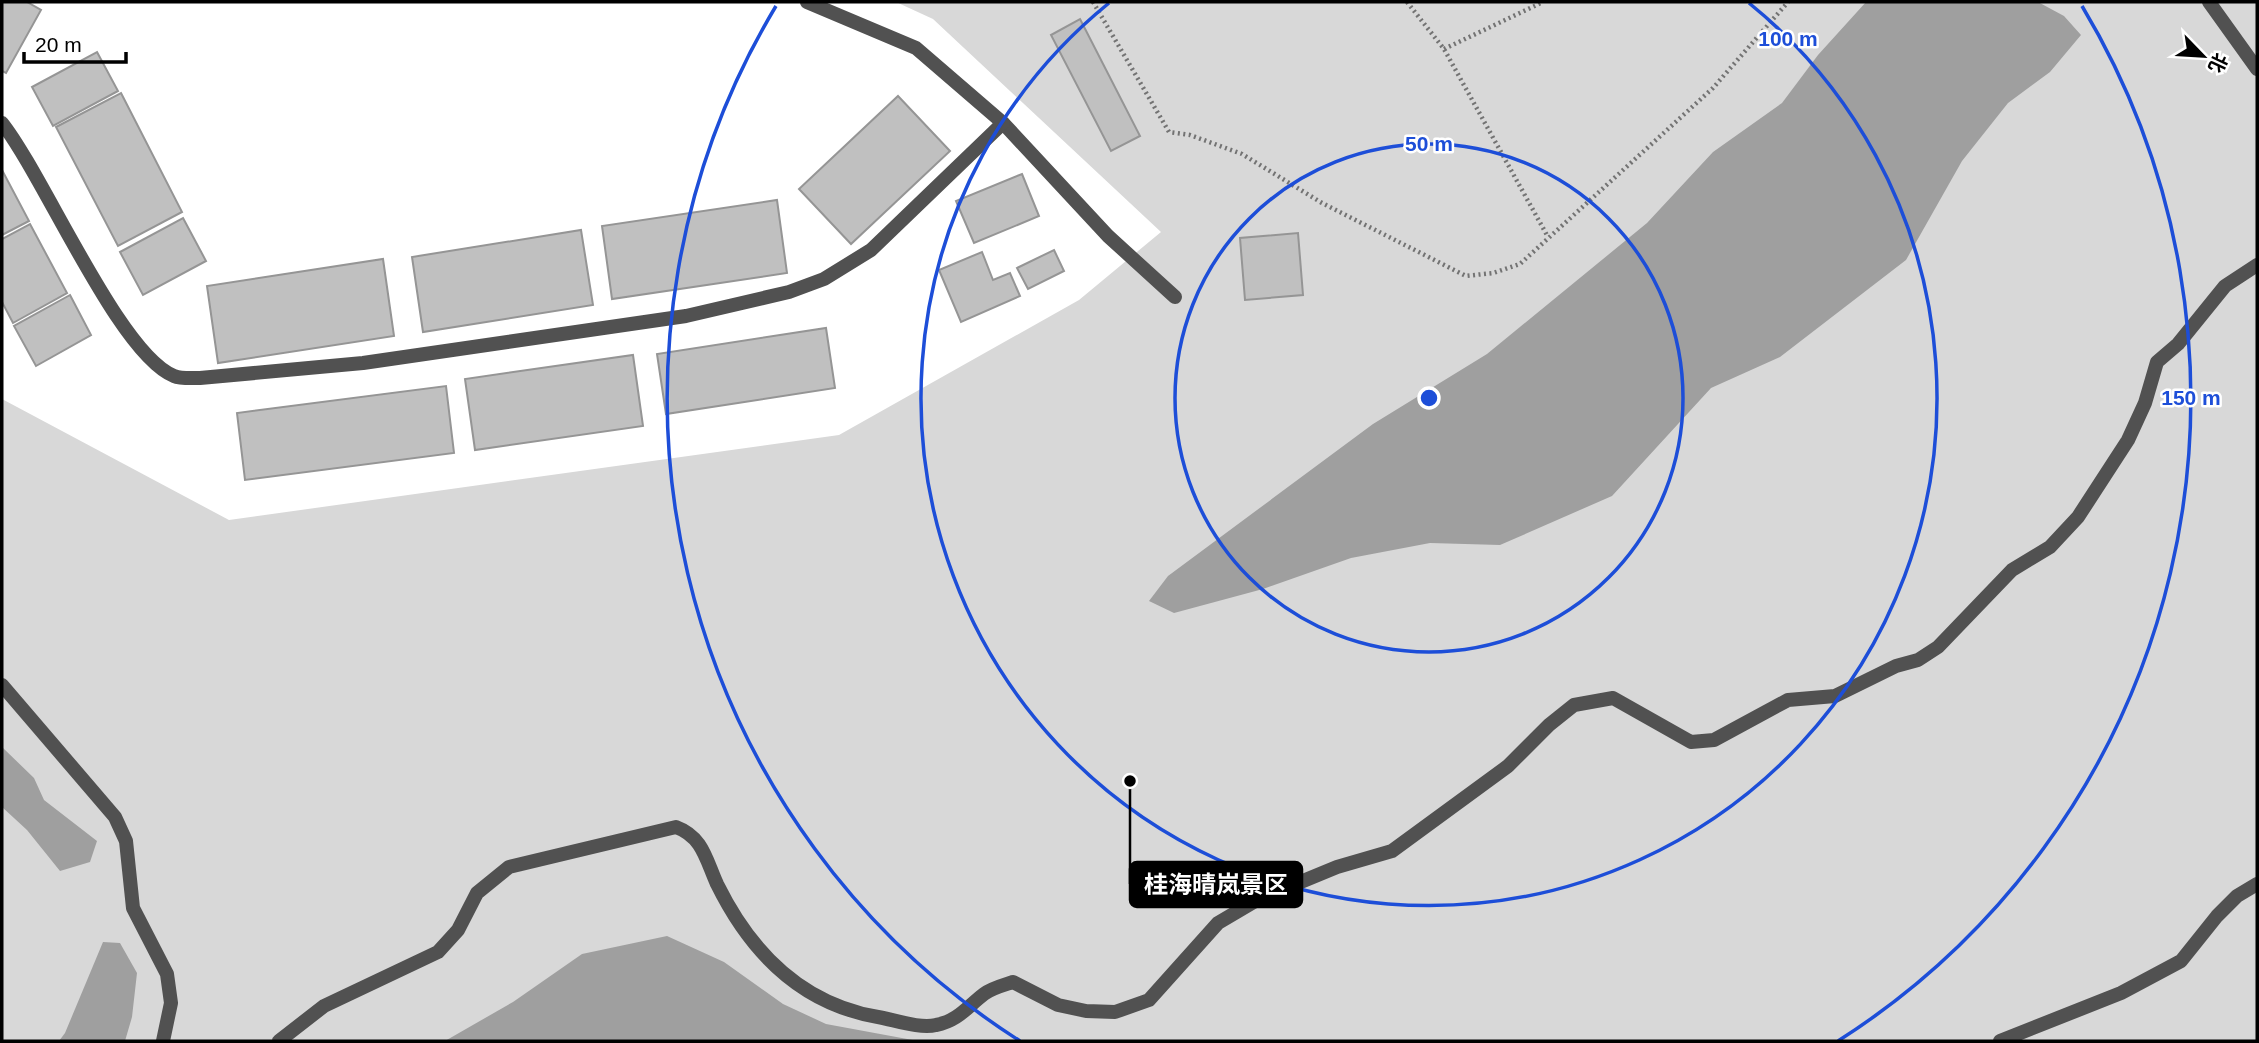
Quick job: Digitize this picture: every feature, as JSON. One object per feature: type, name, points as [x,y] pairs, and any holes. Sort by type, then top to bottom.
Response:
[{"type":"street","points":[[807,2],[916,48],[1003,123],[1108,236],[1175,296]]},
{"type":"street","points":[[2209,2],[2257,69]]},
{"type":"street","points":[[2,123],[110,304],[141,348],[175,376],[200,378],[404,357],[686,316],[789,292],[824,279],[872,250],[1003,123]]},
{"type":"street","points":[[279,1041],[324,1006],[438,952],[458,930],[477,893],[509,867],[676,827],[699,841],[718,886],[747,934],[802,990],[824,1001],[863,1014],[932,1026],[954,1020],[986,992],[1013,982],[1058,1005],[1086,1011],[1115,1012],[1150,1000],[1218,923],[1268,895],[1336,867],[1392,851],[1508,766],[1549,725],[1574,705],[1613,698],[1690,742],[1714,740],[1788,700],[1835,696],[1896,666],[1918,660],[1938,647],[2012,570],[2050,547],[2078,517],[2128,440],[2145,403],[2157,362],[2178,344],[2225,286],[2257,265]]},
{"type":"street","points":[[2,685],[115,817],[126,841],[133,908],[167,974],[171,1003],[163,1041]]},
{"type":"street","points":[[2000,1041],[2121,993],[2181,961],[2217,916],[2237,896],[2257,884]]},
{"type":"path","points":[[1093,2],[1169,132],[1190,135],[1242,154],[1322,203],[1466,276],[1493,273],[1520,264],[1713,88],[1788,2]]},
{"type":"path","points":[[1407,2],[1444,49],[1548,237]]},
{"type":"path","points":[[1444,49],[1543,2]]},
{"type":"shaded area","points":[[896,2],[2257,2],[2257,1041],[2,1041],[2,399],[229,520],[839,435],[1079,300],[1161,232],[933,19]]},
{"type":"shaded area","points":[[1866,2],[2038,2],[2064,16],[2081,35],[2050,72],[2008,103],[1962,161],[1906,260],[1780,357],[1711,388],[1612,496],[1500,545],[1430,543],[1351,558],[1263,589],[1174,613],[1149,601],[1168,576],[1373,424],[1487,354],[1647,223],[1713,152],[1782,103],[1818,55]]},
{"type":"shaded area","points":[[2,747],[34,778],[44,800],[97,841],[90,862],[60,871],[27,830],[2,807]]},
{"type":"shaded area","points":[[667,936],[724,962],[783,1004],[826,1024],[918,1041],[445,1041],[513,1002],[582,954]]},
{"type":"shaded area","points":[[103,942],[120,943],[137,973],[132,1017],[125,1041],[59,1041],[65,1033]]},
{"type":"building","points":[[2,2],[27,2],[41,10],[6,73],[2,71]]},
{"type":"building","points":[[1080,19],[1140,136],[1111,151],[1051,35]]},
{"type":"building","points":[[97,52],[118,91],[53,126],[32,87]]},
{"type":"building","points":[[121,93],[182,212],[118,246],[56,127]]},
{"type":"building","points":[[898,96],[950,151],[851,244],[799,189]]},
{"type":"building","points":[[2,170],[29,221],[2,235]]},
{"type":"building","points":[[1022,174],[1039,216],[974,243],[956,201]]},
{"type":"building","points":[[777,200],[787,273],[612,299],[602,226]]},
{"type":"building","points":[[183,218],[206,261],[143,295],[120,252]]},
{"type":"building","points":[[30,224],[67,293],[13,323],[2,302],[2,239]]},
{"type":"building","points":[[581,230],[593,305],[423,332],[412,257]]},
{"type":"building","points":[[1298,233],[1303,295],[1245,300],[1240,238]]},
{"type":"building","points":[[1054,250],[1064,271],[1028,289],[1017,268]]},
{"type":"building","points":[[982,252],[993,280],[1010,273],[1020,296],[961,322],[939,270]]},
{"type":"building","points":[[383,259],[394,336],[218,363],[207,286]]},
{"type":"building","points":[[70,295],[91,335],[36,366],[14,326]]},
{"type":"building","points":[[826,328],[835,388],[666,414],[657,354]]},
{"type":"building","points":[[633,355],[643,426],[475,450],[465,379]]},
{"type":"building","points":[[446,386],[454,453],[245,480],[237,413]]},
{"type":"place","name":"桂海晴岚景区","points":[[1130,781]]}]
